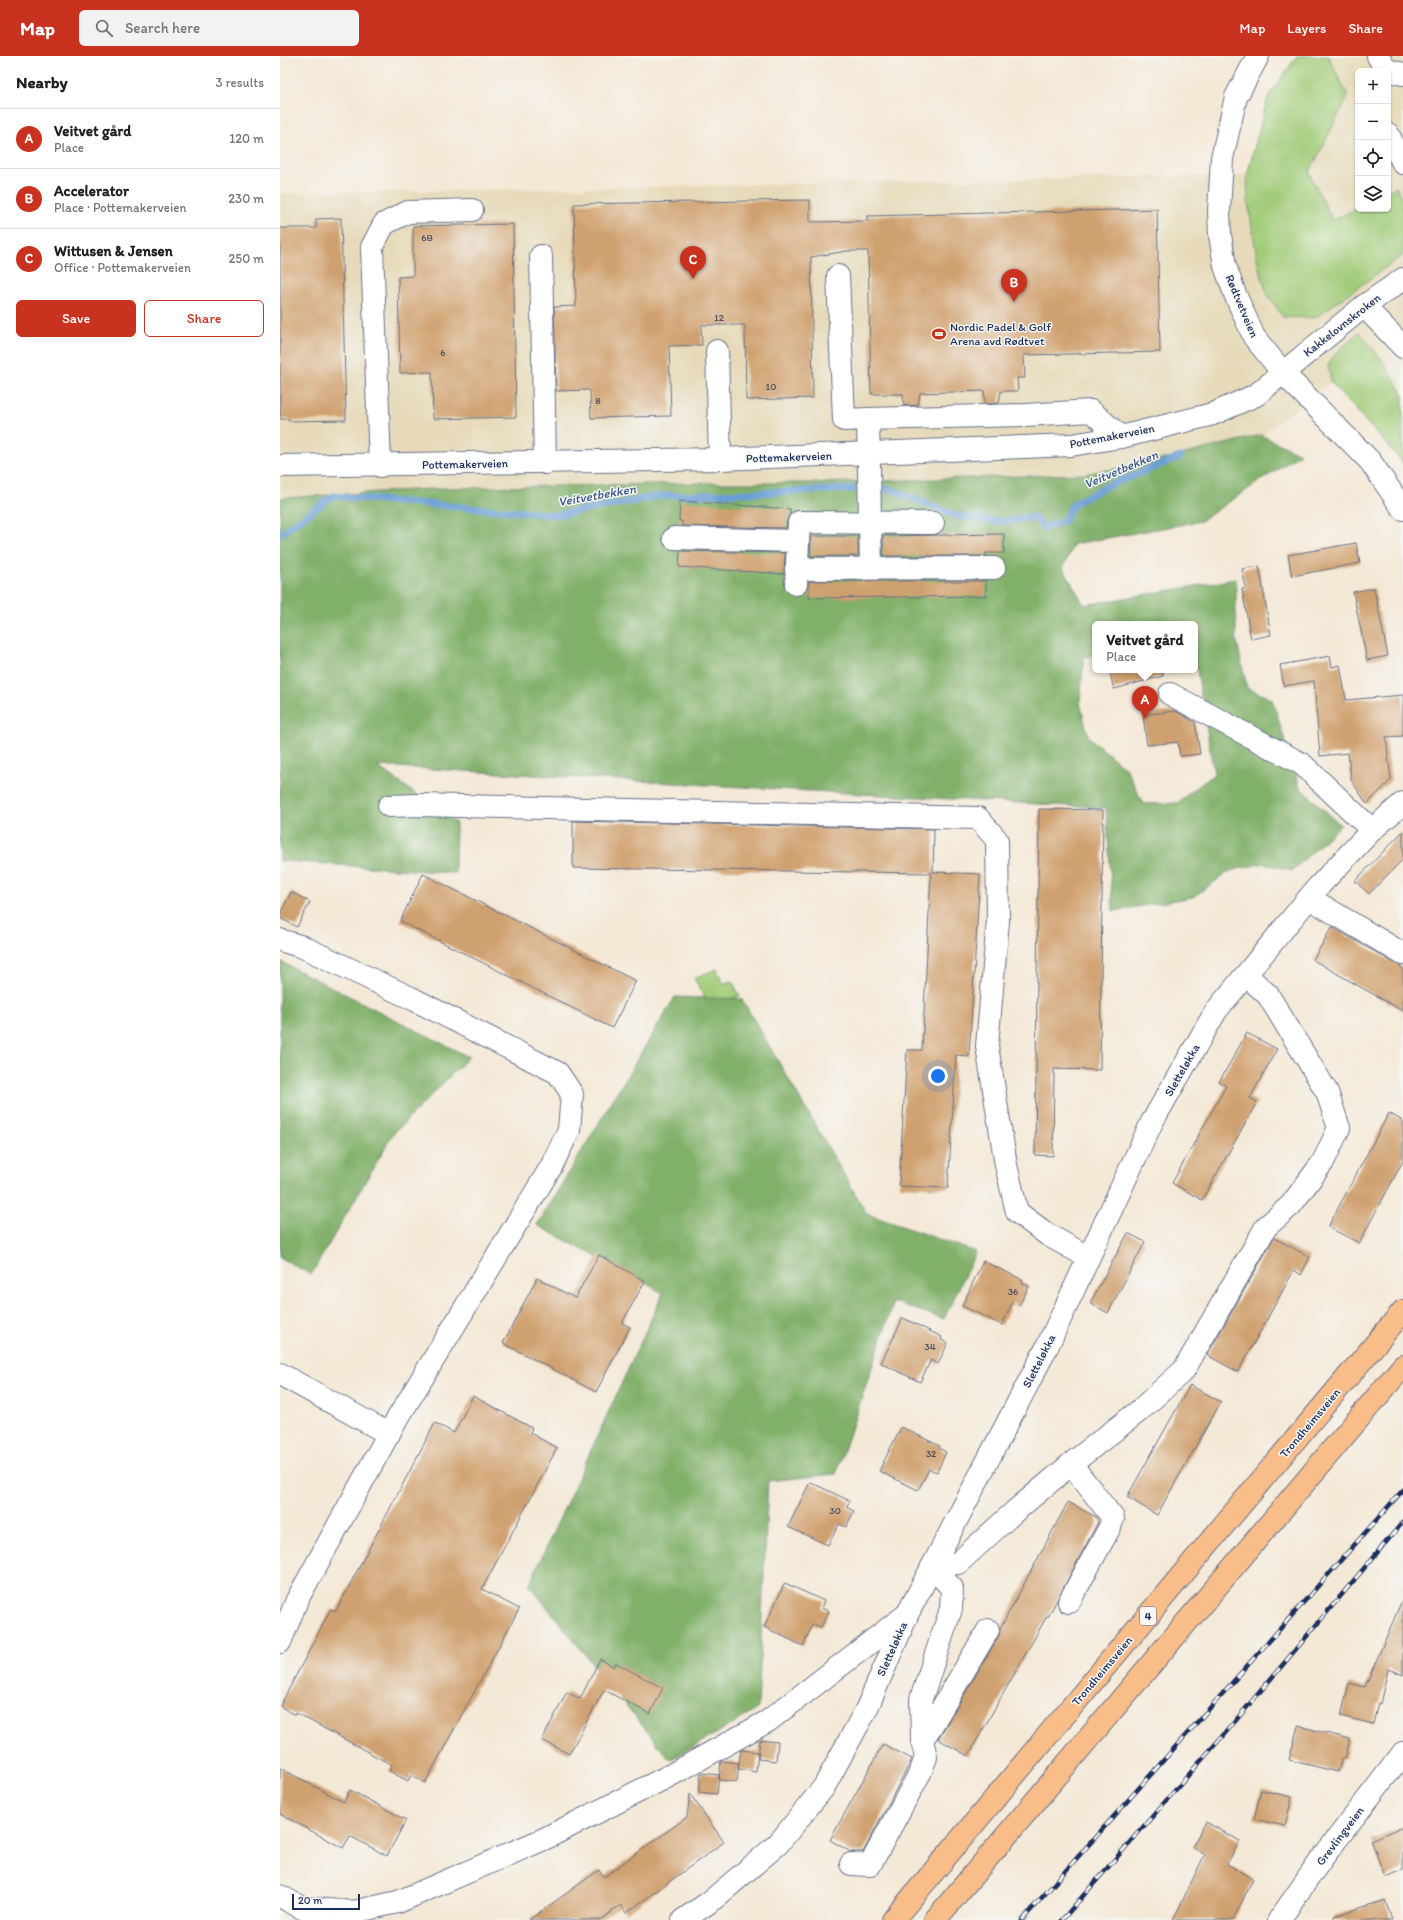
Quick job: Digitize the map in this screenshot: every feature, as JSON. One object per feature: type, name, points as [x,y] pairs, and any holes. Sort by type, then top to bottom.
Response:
[{"type":"highway","name":"Trondheimsveien","points":[[893,1920],[1403,1311]]},
{"type":"highway","points":[[935,1920],[1403,1366]]},
{"type":"street","name":"Rødtvetveien","points":[[1258,56],[1236,97],[1222,158],[1219,210],[1220,236],[1225,266],[1234,294],[1254,337],[1283,373],[1370,461],[1403,509]]},
{"type":"street","points":[[1390,140],[1403,163]]},
{"type":"street","points":[[380,466],[372,247],[384,224],[408,212],[472,210]]},
{"type":"street","points":[[541,256],[545,463]]},
{"type":"street","points":[[838,276],[844,420],[1025,416],[1091,411],[1121,436]]},
{"type":"street","name":"Kakkelovnskroken","points":[[1283,373],[1364,306],[1403,279]]},
{"type":"street","points":[[1364,306],[1403,347]]},
{"type":"street","points":[[716,351],[720,460]]},
{"type":"street","name":"Pottemakerveien","points":[[280,466],[380,466],[720,460],[1071,445],[1121,436],[1213,414],[1256,395],[1283,373]]},
{"type":"street","points":[[868,419],[871,568]]},
{"type":"street","points":[[934,523],[799,522],[796,576],[871,568],[994,568]]},
{"type":"street","points":[[674,538],[798,542]]},
{"type":"street","points":[[1170,694],[1302,764],[1372,830]]},
{"type":"street","points":[[389,806],[418,805],[978,818],[997,840],[998,921],[987,1046],[996,1112],[1017,1212],[1048,1235],[1088,1257]]},
{"type":"street","name":"Sletteløkka","points":[[684,1920],[711,1901],[778,1844],[824,1786],[867,1708],[908,1613],[1047,1347],[1152,1122],[1216,1011],[1309,898],[1372,830],[1401,807]]},
{"type":"street","points":[[1309,898],[1403,954]]},
{"type":"street","points":[[280,940],[303,947],[415,1000],[558,1073],[572,1094],[569,1130],[551,1167],[389,1434],[297,1600],[280,1642]]},
{"type":"street","points":[[932,1567],[958,1564],[1014,1512],[1139,1411],[1184,1370],[1266,1227],[1291,1205],[1323,1162],[1339,1128],[1327,1092],[1268,995],[1246,975]]},
{"type":"street","points":[[280,1374],[389,1434]]},
{"type":"street","points":[[1069,1602],[1110,1527],[1112,1518],[1072,1464]]},
{"type":"street","points":[[851,1864],[870,1865],[921,1771],[926,1757],[922,1740],[920,1699],[951,1609],[952,1588],[932,1567]]},
{"type":"street","points":[[280,1908],[302,1908],[353,1912],[398,1902],[544,1839],[669,1776],[768,1721],[908,1613]]},
{"type":"street","points":[[922,1740],[988,1630]]},
{"type":"street","name":"Grevlingveien","points":[[1279,1920],[1323,1857],[1403,1753]]},
{"type":"street","points":[[280,1896],[302,1908]]},
{"type":"shaded area","points":[[1297,56],[1403,56],[1403,395],[1382,360],[1359,332],[1328,365],[1331,382],[1261,435],[1140,465],[1082,474],[818,483],[705,483],[446,488],[280,498],[280,194],[1246,175],[1268,97]]},
{"type":"green space","points":[[1297,56],[1328,56],[1348,96],[1309,173],[1333,221],[1355,209],[1355,212],[1391,212],[1391,190],[1396,187],[1403,199],[1403,255],[1315,318],[1283,317],[1267,294],[1258,264],[1248,202],[1247,175],[1268,97]]},
{"type":"green space","points":[[1359,332],[1382,360],[1403,395],[1403,463],[1331,382],[1328,365],[1336,353]]},
{"type":"green space","points":[[1261,435],[1300,454],[1201,521],[1074,544],[1063,568],[1084,605],[1236,579],[1236,638],[1247,688],[1272,699],[1300,788],[1341,825],[1292,871],[1263,863],[1230,871],[1193,897],[1113,911],[1106,808],[377,766],[456,823],[455,873],[280,861],[280,498],[446,488],[705,483],[818,483],[1082,474],[1140,465]],"holes":[[[1092,621],[1198,621],[1197,673],[1214,774],[1177,803],[1143,804],[1127,770],[1088,736],[1080,702],[1084,657],[1092,656]]]},
{"type":"green space","points":[[280,961],[469,1057],[393,1134],[311,1275],[280,1257]]},
{"type":"green space","points":[[717,969],[723,983],[732,981],[740,996],[709,1005],[694,978]]},
{"type":"green space","points":[[675,997],[742,999],[867,1214],[976,1252],[944,1319],[894,1302],[836,1474],[768,1481],[758,1709],[670,1760],[529,1585],[663,1293],[537,1225]]},
{"type":"building","points":[[810,200],[810,222],[867,221],[867,216],[1157,209],[1160,352],[1024,355],[1025,378],[1017,378],[1018,391],[1001,391],[999,403],[985,404],[984,391],[920,393],[918,405],[904,406],[903,394],[871,394],[868,251],[847,251],[811,257],[813,398],[746,400],[745,325],[701,325],[702,345],[669,346],[671,416],[591,418],[590,390],[556,391],[554,307],[576,306],[574,204]]},
{"type":"building","points":[[341,218],[346,420],[289,421],[289,419],[280,419],[280,228],[316,228],[316,219]]},
{"type":"building","points":[[513,224],[516,417],[433,419],[432,372],[400,373],[398,277],[413,276],[413,226]]},
{"type":"building","points":[[680,501],[790,509],[790,514],[786,528],[682,526],[682,521],[679,521]]},
{"type":"building","points":[[1004,534],[1004,553],[986,553],[986,556],[883,556],[883,536]]},
{"type":"building","points":[[811,536],[858,536],[858,556],[810,556]]},
{"type":"building","points":[[1356,543],[1360,563],[1292,576],[1288,555]]},
{"type":"building","points":[[680,551],[785,553],[784,574],[679,567]]},
{"type":"building","points":[[1259,566],[1271,635],[1251,639],[1242,589],[1246,588],[1242,569]]},
{"type":"building","points":[[809,581],[986,581],[986,596],[809,598]]},
{"type":"building","points":[[1374,588],[1388,656],[1367,660],[1353,592]]},
{"type":"building","points":[[1330,656],[1332,667],[1340,665],[1346,700],[1403,695],[1403,736],[1386,737],[1391,780],[1367,804],[1351,780],[1348,753],[1320,756],[1314,681],[1284,686],[1280,665]]},
{"type":"building","points":[[1110,673],[1163,673],[1163,676],[1114,689]]},
{"type":"building","points":[[1175,711],[1195,722],[1200,754],[1180,756],[1178,742],[1147,745],[1143,715]]},
{"type":"building","points":[[1039,809],[1103,810],[1100,1070],[1054,1069],[1053,1156],[1035,1155]]},
{"type":"building","points":[[573,821],[934,829],[933,872],[980,874],[969,1056],[956,1055],[948,1188],[899,1186],[907,1050],[922,1050],[931,873],[573,868]]},
{"type":"building","points":[[1403,831],[1403,859],[1369,894],[1355,881]]},
{"type":"building","points":[[423,874],[636,981],[612,1028],[400,921]]},
{"type":"building","points":[[291,892],[310,902],[297,927],[280,918],[280,914]]},
{"type":"building","points":[[1332,927],[1403,968],[1403,1011],[1313,960]]},
{"type":"building","points":[[1247,1033],[1277,1049],[1250,1098],[1257,1102],[1202,1200],[1172,1183],[1226,1086],[1219,1082]]},
{"type":"building","points":[[1389,1113],[1403,1121],[1403,1161],[1359,1243],[1328,1227]]},
{"type":"building","points":[[1128,1233],[1145,1242],[1108,1313],[1090,1303]]},
{"type":"building","points":[[1274,1238],[1310,1257],[1301,1275],[1294,1270],[1238,1372],[1207,1355]]},
{"type":"building","points":[[599,1255],[645,1281],[622,1323],[630,1327],[596,1392],[503,1343],[537,1278],[575,1298]]},
{"type":"building","points":[[983,1261],[1023,1280],[1022,1283],[1029,1286],[1019,1306],[1012,1303],[1002,1325],[962,1306]]},
{"type":"building","points":[[903,1318],[942,1337],[941,1340],[948,1343],[938,1364],[931,1360],[920,1382],[881,1363]]},
{"type":"building","points":[[1190,1385],[1221,1402],[1157,1515],[1127,1497]]},
{"type":"building","points":[[473,1396],[532,1428],[530,1433],[557,1448],[482,1589],[519,1609],[425,1783],[411,1775],[408,1781],[389,1771],[392,1765],[296,1713],[295,1715],[280,1706],[331,1609],[336,1611],[435,1423],[454,1433]]},
{"type":"building","points":[[901,1427],[940,1446],[939,1448],[946,1452],[937,1472],[929,1469],[918,1490],[879,1471]]},
{"type":"building","points":[[810,1482],[850,1501],[846,1507],[854,1511],[846,1527],[839,1524],[828,1545],[788,1527]]},
{"type":"building","points":[[1068,1502],[1096,1517],[1098,1522],[1048,1617],[1047,1616],[968,1756],[938,1739],[999,1636],[1000,1629]]},
{"type":"building","points":[[785,1583],[824,1601],[821,1608],[829,1611],[821,1627],[813,1624],[803,1646],[764,1627]]},
{"type":"building","points":[[1403,1598],[1403,1675],[1388,1669],[1380,1704],[1378,1703],[1373,1724],[1341,1716],[1349,1683],[1365,1687]]},
{"type":"building","points":[[600,1659],[614,1667],[616,1663],[663,1688],[650,1714],[604,1690],[569,1754],[542,1740],[567,1692],[580,1699]]},
{"type":"building","points":[[1298,1726],[1350,1739],[1345,1759],[1342,1758],[1338,1772],[1289,1760]]},
{"type":"building","points":[[760,1740],[778,1742],[776,1761],[758,1759]]},
{"type":"building","points":[[883,1744],[912,1759],[863,1852],[851,1852],[830,1840]]},
{"type":"building","points":[[741,1750],[758,1752],[756,1772],[738,1769]]},
{"type":"building","points":[[721,1761],[739,1763],[737,1782],[719,1780]]},
{"type":"building","points":[[280,1768],[344,1802],[350,1790],[406,1820],[387,1856],[350,1836],[343,1848],[280,1814]]},
{"type":"building","points":[[701,1773],[719,1775],[717,1794],[699,1792]]},
{"type":"building","points":[[1261,1790],[1292,1797],[1285,1826],[1254,1819]]},
{"type":"building","points":[[690,1794],[724,1842],[626,1913],[621,1905],[600,1920],[529,1920],[599,1870],[604,1877],[687,1817]]},
{"type":"building","points":[[1206,1822],[1240,1841],[1227,1864],[1253,1879],[1233,1920],[1173,1920],[1205,1854],[1192,1847]]},
{"type":"building","points":[[1403,1827],[1403,1870],[1385,1877],[1371,1840]]},
{"type":"building","points":[[1385,1900],[1392,1920],[1334,1920],[1334,1916]]},
{"type":"waterway","name":"Veitvetbekken","points":[[879,489],[890,489],[956,516],[1000,522],[1034,517],[1044,528],[1064,521],[1073,504],[1105,487],[1180,457]]},
{"type":"waterway","name":"Veitvetbekken","points":[[280,534],[333,496],[557,515],[660,496],[858,489]]},
{"type":"railway","points":[[1022,1920],[1403,1490]]},
{"type":"railway","points":[[1062,1920],[1226,1732],[1403,1522]]},
{"type":"place","name":"Wittusen & Jensen","points":[[693,279]]},
{"type":"place","name":"Accelerator","points":[[1014,302]]},
{"type":"place","name":"Nordic Padel & Golf Arena avd Rødtvet","points":[[939,334]]},
{"type":"place","name":"Veitvet gård","points":[[1145,719]]}]
